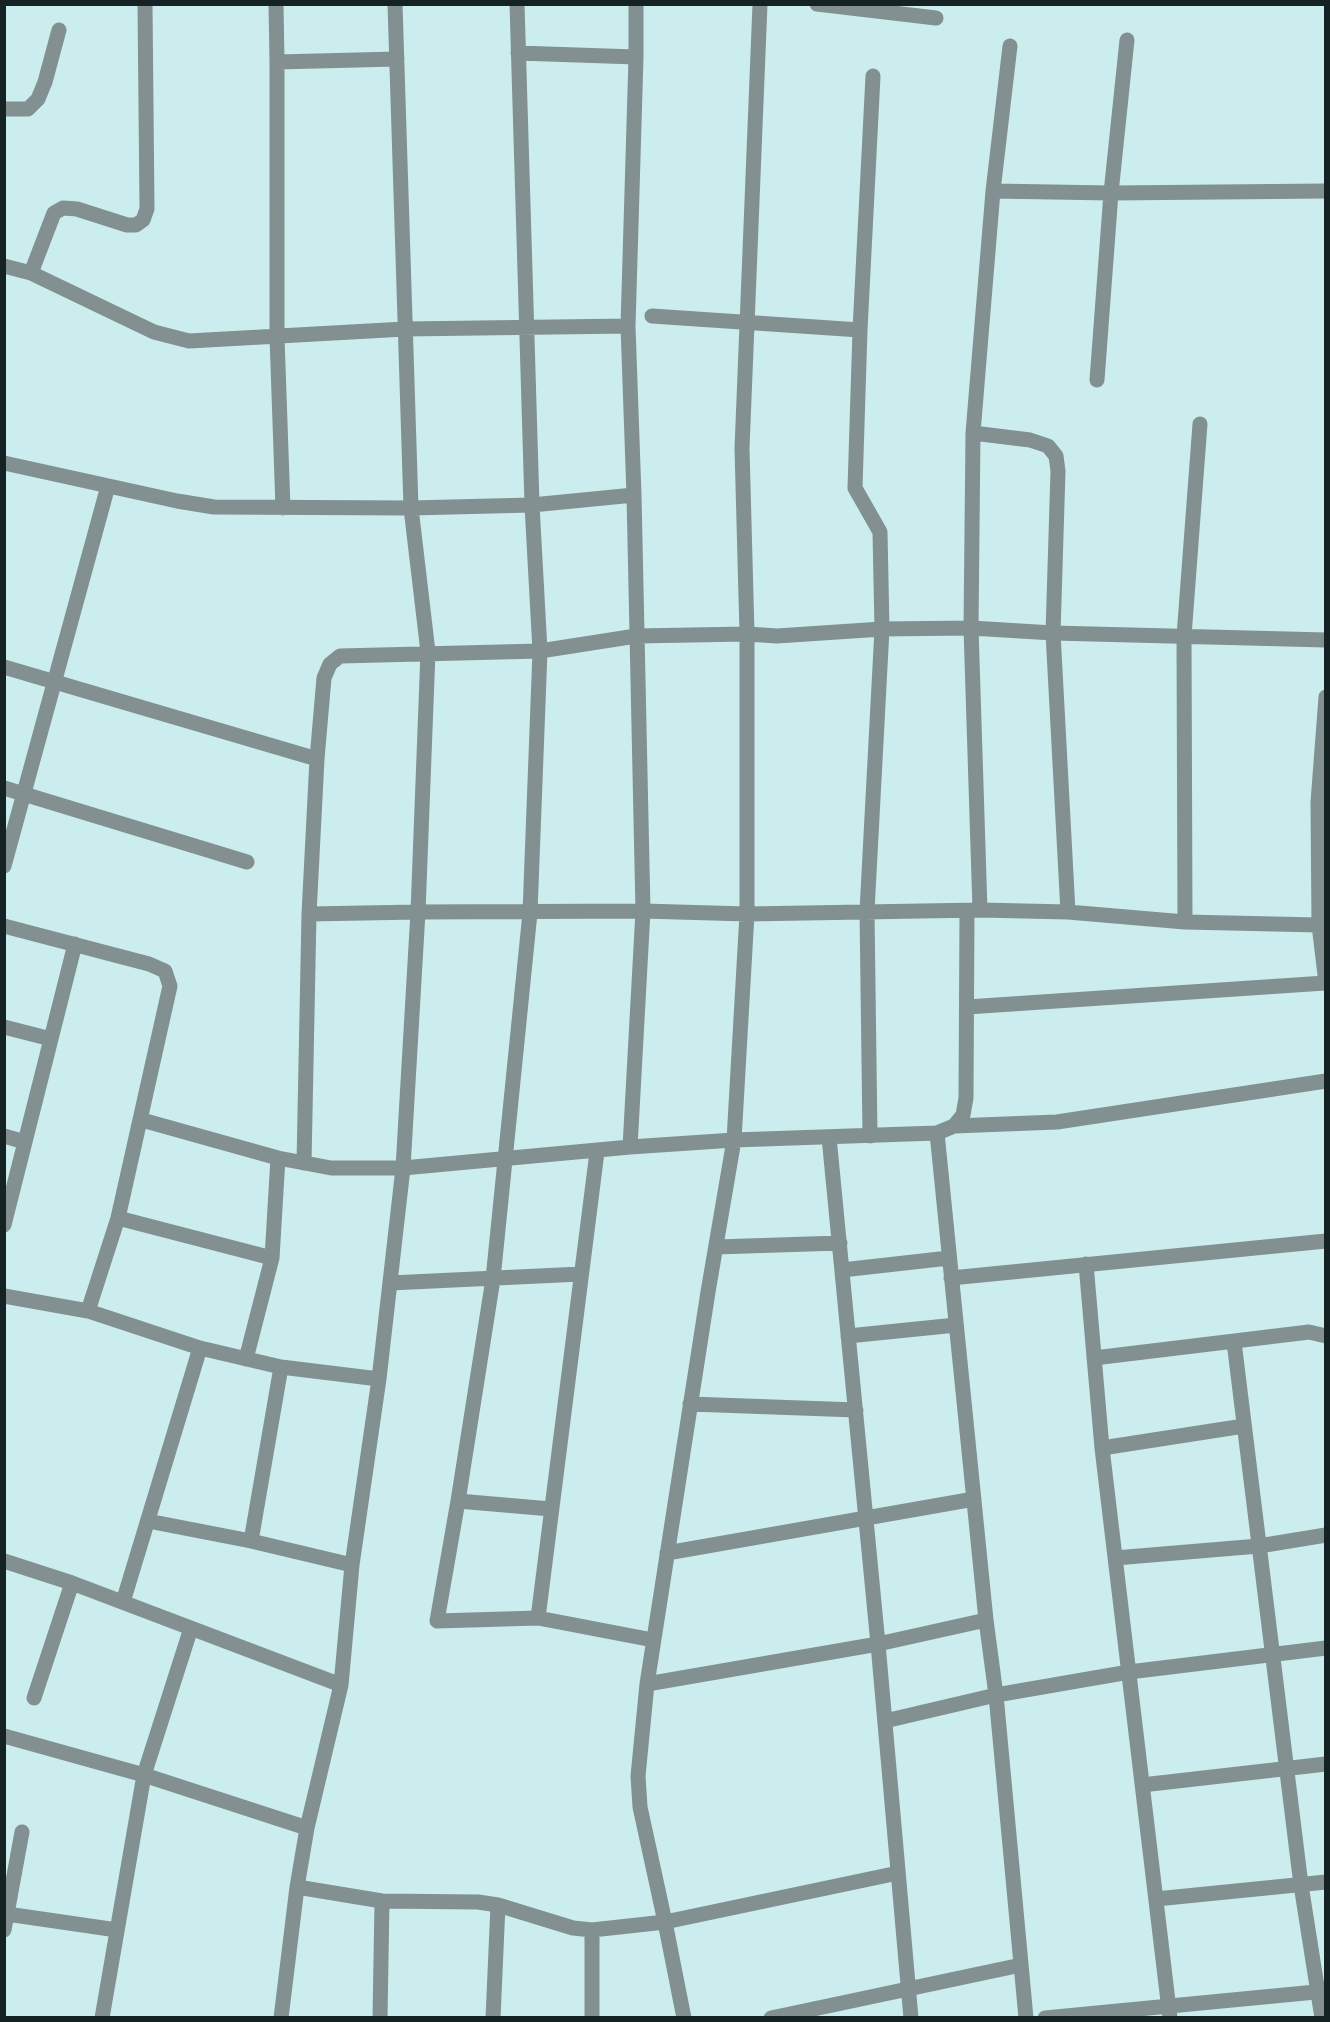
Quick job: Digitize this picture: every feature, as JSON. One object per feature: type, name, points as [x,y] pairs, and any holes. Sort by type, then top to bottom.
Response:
[{"type":"street","points":[[31,273],[54,213],[63,208],[77,209],[127,225],[136,225],[143,220],[147,208],[145,4]]},
{"type":"street","points":[[276,4],[277,337],[283,507]]},
{"type":"street","points":[[282,2018],[297,1887],[307,1828],[341,1684],[352,1565],[379,1379],[403,1168],[418,912],[428,652],[411,508],[395,4]]},
{"type":"street","points":[[517,4],[532,505],[540,651],[530,913],[493,1279],[459,1501],[437,1621],[538,1618],[654,1640]]},
{"type":"street","points":[[630,1147],[643,911],[628,326],[636,4]]},
{"type":"street","points":[[684,2018],[640,1807],[638,1776],[647,1684],[734,1140],[747,914],[747,634],[742,448],[760,4]]},
{"type":"street","points":[[817,4],[874,8],[936,18]]},
{"type":"street","points":[[4,109],[28,109],[38,99],[59,30]]},
{"type":"street","points":[[1097,380],[1111,193],[1127,40]]},
{"type":"street","points":[[954,1126],[963,1114],[966,1098],[967,1007],[974,910],[971,628],[973,433],[993,190],[1010,46]]},
{"type":"street","points":[[518,53],[636,57]]},
{"type":"street","points":[[277,62],[397,59]]},
{"type":"street","points":[[870,1136],[867,910],[882,629],[880,532],[855,488],[860,330],[873,76]]},
{"type":"street","points":[[993,190],[1111,193],[1326,191]]},
{"type":"street","points":[[4,266],[31,273],[154,332],[171,338],[189,340],[405,329],[628,326]]},
{"type":"street","points":[[652,316],[860,330]]},
{"type":"street","points":[[1185,922],[1184,636],[1200,424]]},
{"type":"street","points":[[973,433],[1030,440],[1048,446],[1056,456],[1058,471],[1053,633],[1068,912]]},
{"type":"street","points":[[4,463],[214,507],[411,508],[532,505],[634,495]]},
{"type":"street","points":[[4,866],[108,486]]},
{"type":"street","points":[[304,1163],[309,914],[317,759],[324,678],[330,664],[340,656],[540,651],[636,636],[747,634],[777,636],[882,629],[971,628],[1053,633],[1326,640]]},
{"type":"street","points":[[4,666],[317,759]]},
{"type":"street","points":[[967,1007],[1325,983],[1318,925],[1318,802],[1326,698]]},
{"type":"street","points":[[4,788],[246,862]]},
{"type":"street","points":[[309,914],[643,911],[747,914],[867,910],[974,910],[1068,912],[1185,922],[1318,925]]},
{"type":"street","points":[[4,926],[149,964],[165,971],[170,986],[142,1120],[118,1218],[88,1311]]},
{"type":"street","points":[[4,1225],[75,944]]},
{"type":"street","points":[[4,1027],[51,1040]]},
{"type":"street","points":[[142,1120],[278,1158],[331,1168],[403,1168],[597,1152],[630,1147],[734,1140],[937,1133],[954,1126],[1057,1122],[1326,1081]]},
{"type":"street","points":[[937,1133],[986,1620],[996,1695],[1026,2018]]},
{"type":"street","points":[[4,1136],[26,1142]]},
{"type":"street","points":[[829,1137],[878,1644],[911,2018]]},
{"type":"street","points":[[538,1618],[597,1152]]},
{"type":"street","points":[[246,1359],[272,1258],[278,1158]]},
{"type":"street","points":[[118,1218],[272,1258]]},
{"type":"street","points":[[951,1278],[1326,1241]]},
{"type":"street","points":[[716,1247],[840,1243]]},
{"type":"street","points":[[842,1270],[949,1258]]},
{"type":"street","points":[[1086,1264],[1102,1448],[1169,2012]]},
{"type":"street","points":[[390,1283],[581,1274]]},
{"type":"street","points":[[4,1296],[88,1311],[200,1348],[281,1367],[379,1379]]},
{"type":"street","points":[[848,1336],[956,1325]]},
{"type":"street","points":[[1094,1358],[1310,1332],[1326,1336]]},
{"type":"street","points":[[1234,1342],[1301,1885],[1322,1991],[1322,2018]]},
{"type":"street","points":[[123,1602],[200,1348]]},
{"type":"street","points":[[251,1541],[281,1367]]},
{"type":"street","points":[[690,1404],[856,1410]]},
{"type":"street","points":[[1102,1448],[1244,1426]]},
{"type":"street","points":[[667,1553],[974,1499]]},
{"type":"street","points":[[459,1501],[551,1509]]},
{"type":"street","points":[[148,1521],[251,1541],[352,1565]]},
{"type":"street","points":[[1115,1557],[1259,1546],[1326,1535]]},
{"type":"street","points":[[4,1561],[72,1583],[341,1684]]},
{"type":"street","points":[[34,1698],[72,1583]]},
{"type":"street","points":[[647,1684],[878,1644],[986,1620]]},
{"type":"street","points":[[102,2018],[144,1775],[191,1628]]},
{"type":"street","points":[[885,1721],[996,1695],[1129,1672],[1326,1648]]},
{"type":"street","points":[[4,1736],[144,1775],[307,1828]]},
{"type":"street","points":[[1142,1785],[1326,1764]]},
{"type":"street","points":[[22,1832],[6,1922],[117,1930]]},
{"type":"street","points":[[297,1887],[382,1901],[478,1902],[498,1905],[573,1928],[592,1930],[665,1922],[898,1873]]},
{"type":"street","points":[[1156,1899],[1326,1882]]},
{"type":"street","points":[[380,2018],[382,1901]]},
{"type":"street","points":[[493,2018],[498,1905]]},
{"type":"street","points":[[592,1930],[592,2018]]},
{"type":"street","points":[[771,2018],[1021,1965]]},
{"type":"street","points":[[1046,2018],[1169,2012],[1322,1991]]}]
